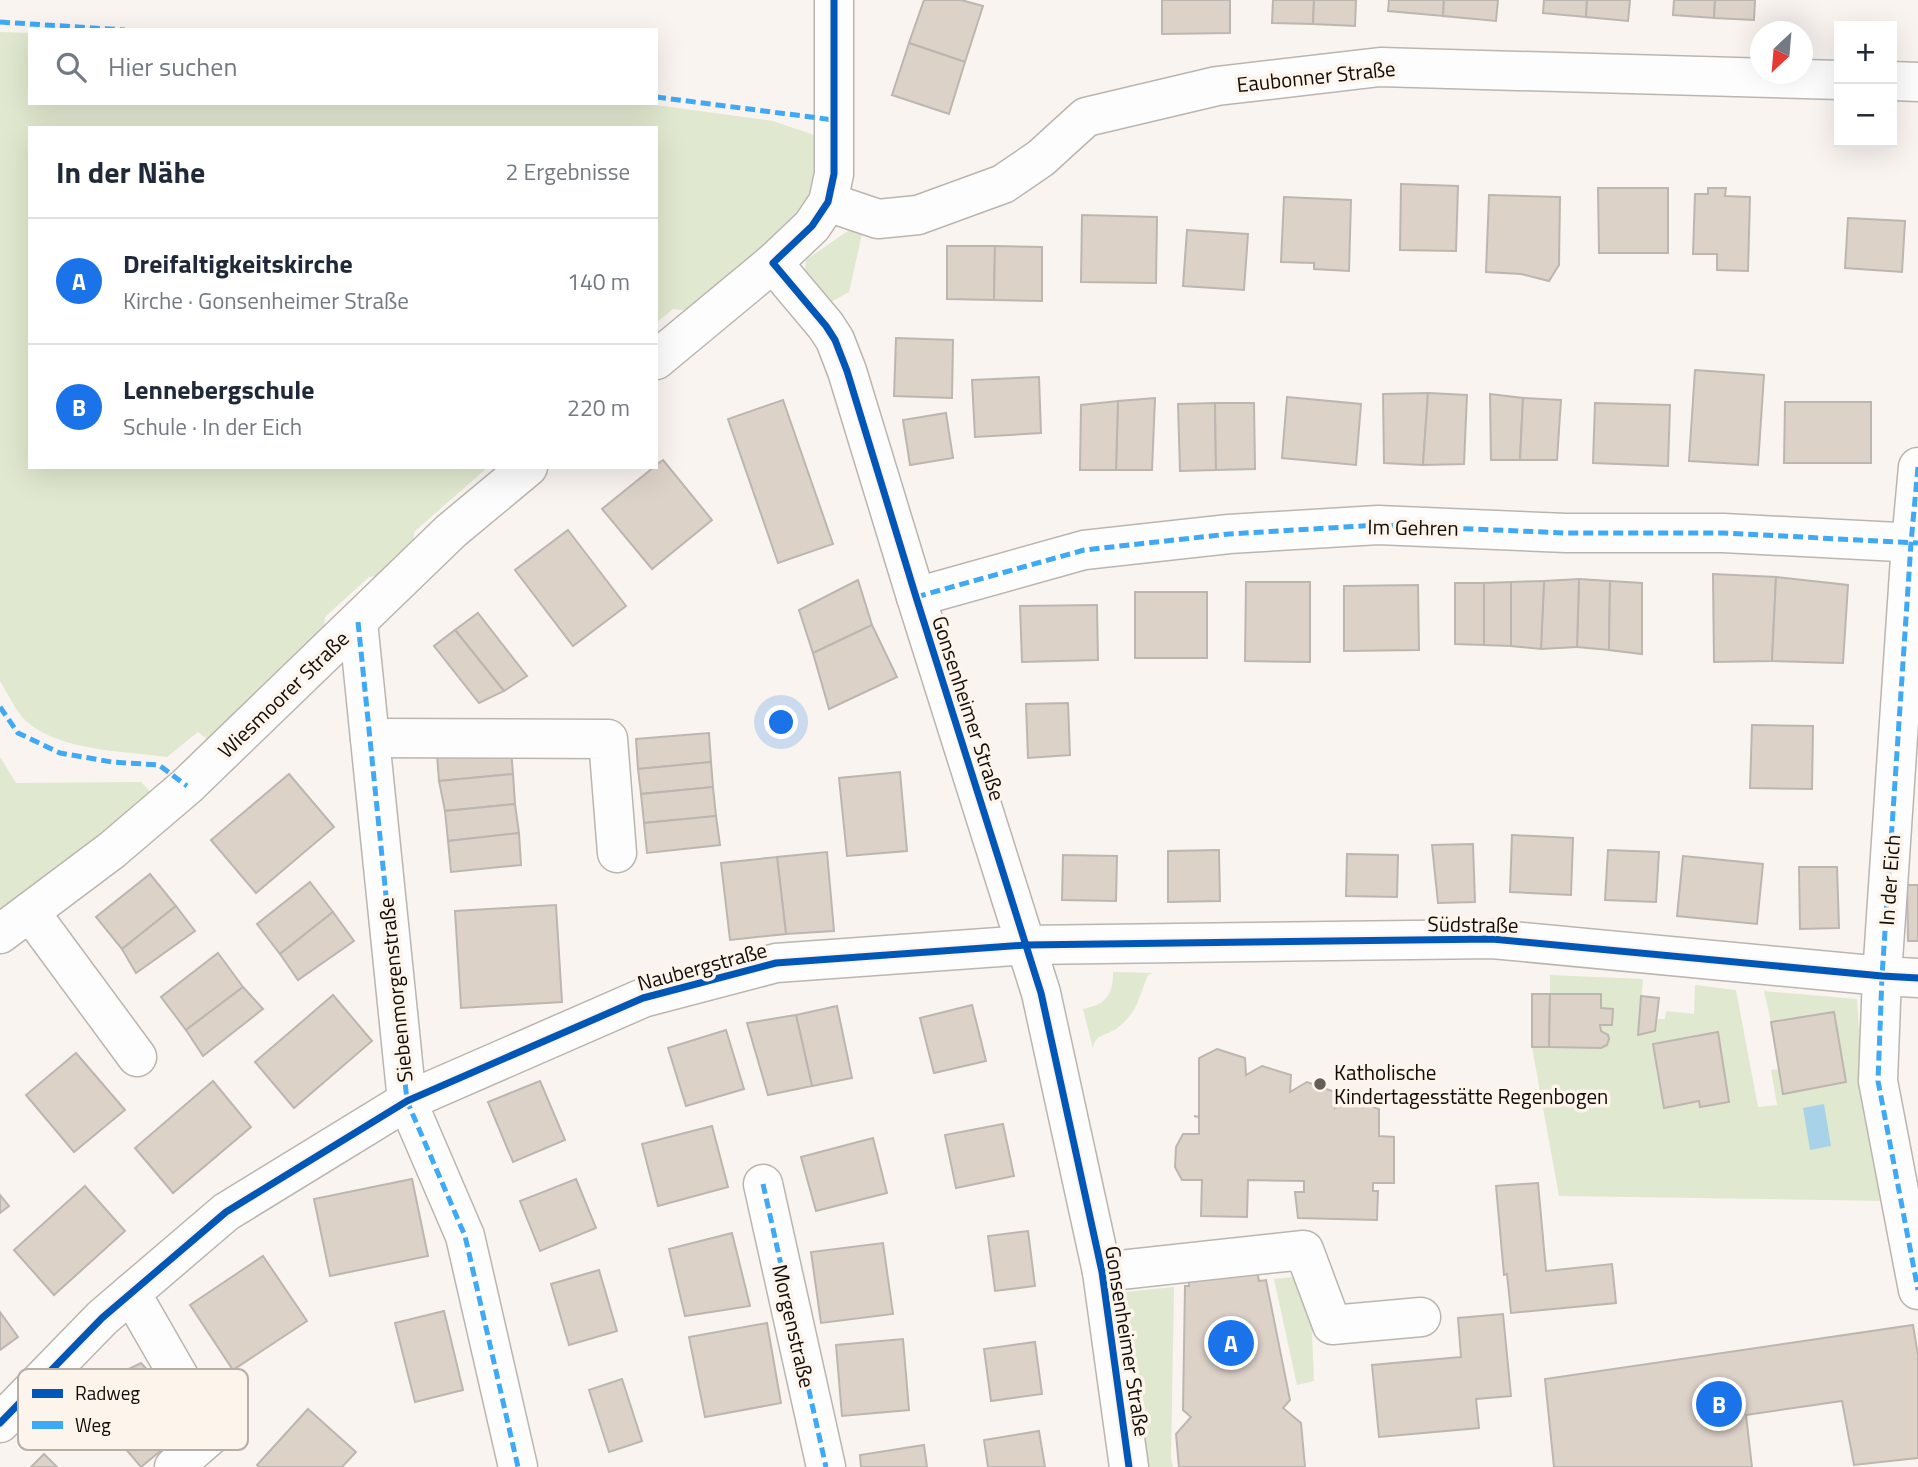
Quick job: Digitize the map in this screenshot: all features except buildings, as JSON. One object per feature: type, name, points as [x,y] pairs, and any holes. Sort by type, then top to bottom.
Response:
[{"type":"street","points":[[658,358],[774,263],[812,226],[828,202],[834,174],[834,0]]},
{"type":"street","name":"Eaubonner Straße","points":[[828,202],[878,219],[918,215],[1003,184],[1041,158],[1086,117],[1217,86],[1380,67],[1834,80]]},
{"type":"street","points":[[1897,81],[1918,82]]},
{"type":"street","name":"Gonsenheimer Straße","points":[[774,263],[826,326],[835,340],[847,371],[1041,993],[1102,1272],[1129,1467]]},
{"type":"street","name":"In der Eich","points":[[1918,467],[1900,977],[1878,1081],[1918,1290]]},
{"type":"street","name":"Wiesmoorer Straße","points":[[0,934],[112,850],[187,786],[451,531],[526,469]]},
{"type":"street","name":"Im Gehren","points":[[916,597],[1084,550],[1229,534],[1378,525],[1566,533],[1723,533],[1915,543]]},
{"type":"street","name":"Siebenmorgenstraße","points":[[358,622],[407,1101],[465,1236],[518,1467]]},
{"type":"street","points":[[370,738],[608,739],[617,853]]},
{"type":"street","points":[[30,912],[138,1057]]},
{"type":"street","name":"Südstraße","points":[[1026,945],[1492,939],[1900,977]]},
{"type":"street","name":"Naubergstraße","points":[[52,1369],[102,1318],[226,1212],[407,1101],[643,998],[776,963],[1026,945]]},
{"type":"street","name":"Morgenstraße","points":[[763,1184],[826,1467]]},
{"type":"street","points":[[1102,1272],[1304,1250],[1332,1325],[1421,1318]]},
{"type":"street","points":[[131,1293],[175,1369]]},
{"type":"street","name":"Naubergstraße","points":[[0,1423],[18,1404]]},
{"type":"street","points":[[174,1467],[194,1450]]},
{"type":"green space","points":[[0,32],[28,33],[28,105],[656,105],[773,121],[817,136],[816,165],[808,196],[795,220],[689,311],[673,309],[658,321],[658,126],[28,126],[28,469],[486,469],[414,532],[413,553],[397,573],[369,577],[325,617],[324,632],[207,739],[198,732],[167,757],[94,748],[41,732],[23,718],[0,681]]},
{"type":"green space","points":[[855,226],[862,234],[849,292],[822,307],[804,276],[806,260]]},
{"type":"green space","points":[[0,757],[16,783],[141,782],[158,800],[0,908]]},
{"type":"green space","points":[[1113,972],[1153,973],[1148,975],[1130,1016],[1117,1028],[1098,1038],[1093,1049],[1083,1009],[1107,998],[1112,987]]},
{"type":"green space","points":[[1550,975],[1643,979],[1638,1035],[1655,1031],[1656,1019],[1665,1019],[1666,1011],[1694,1014],[1695,985],[1736,990],[1758,1107],[1777,1105],[1771,1070],[1779,1069],[1783,1094],[1846,1082],[1834,1012],[1771,1022],[1764,991],[1857,999],[1862,1075],[1887,1201],[1559,1196],[1532,1047],[1605,1046],[1609,1039],[1608,1035],[1601,1031],[1600,1025],[1612,1025],[1613,1010],[1601,1008],[1601,994],[1550,994]],"holes":[[[1718,1033],[1729,1102],[1700,1107],[1699,1101],[1664,1107],[1653,1044]]]},
{"type":"green space","points":[[1295,1277],[1311,1309],[1314,1381],[1297,1385],[1274,1279]]},
{"type":"green space","points":[[1174,1287],[1173,1467],[1147,1467],[1125,1292]]},
{"type":"water","points":[[1824,1104],[1831,1146],[1810,1150],[1803,1108]]},
{"type":"marked path","points":[[0,22],[94,28]]},
{"type":"marked path","points":[[658,97],[834,120]]},
{"type":"marked path","points":[[1918,467],[1882,976],[1878,1081],[1918,1290]]},
{"type":"marked path","points":[[916,597],[1084,550],[1229,534],[1378,525],[1566,533],[1723,533],[1918,543]]},
{"type":"marked path","points":[[358,622],[407,1101],[465,1236],[518,1467]]},
{"type":"marked path","points":[[0,707],[18,733],[60,753],[112,762],[159,765],[187,786]]},
{"type":"marked path","points":[[763,1184],[826,1467]]},
{"type":"cycle path","points":[[834,0],[834,174],[828,202],[812,226],[773,263],[826,326],[835,340],[847,371],[1041,993],[1102,1272],[1129,1467]]},
{"type":"cycle path","points":[[52,1369],[102,1318],[226,1212],[407,1101],[643,998],[776,963],[1026,945],[1492,939],[1918,978]]},
{"type":"cycle path","points":[[0,1423],[18,1404]]},
{"type":"place","name":"Katholische Kindertagesstätte Regenbogen","points":[[1320,1084]]},
{"type":"place","name":"Dreifaltigkeitskirche","points":[[1231,1343]]},
{"type":"place","name":"Lennebergschule","points":[[1719,1404]]}]
